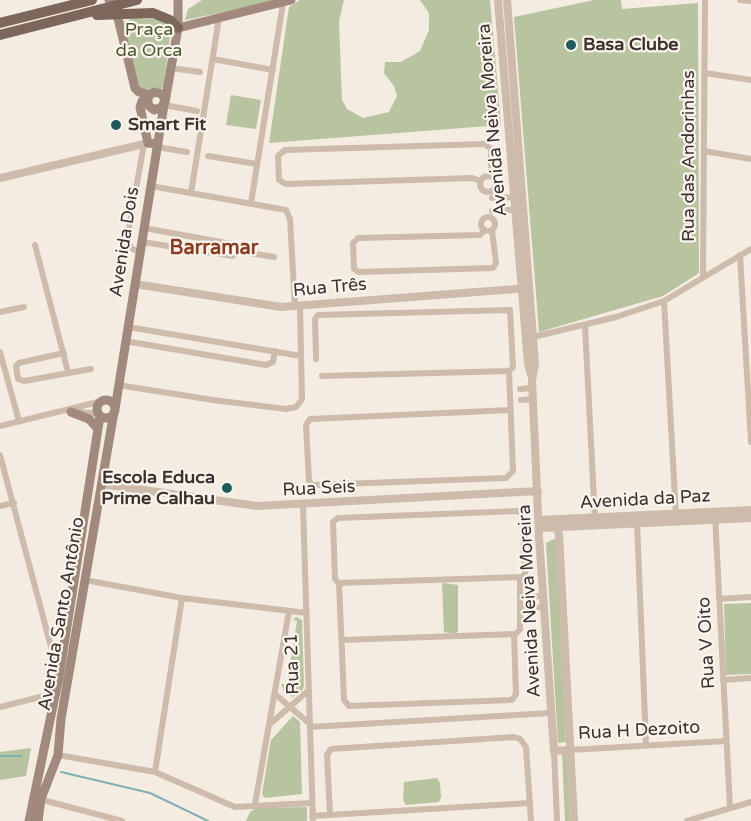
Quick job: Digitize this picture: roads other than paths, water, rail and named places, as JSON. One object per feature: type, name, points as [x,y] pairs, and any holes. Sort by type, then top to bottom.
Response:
[{"type":"main road","points":[[0,23],[92,0]]},
{"type":"main road","points":[[0,34],[137,0]]},
{"type":"main road","points":[[156,93],[164,104],[157,110],[152,109],[147,102],[156,93],[171,68],[178,28],[178,0]]},
{"type":"main road","points":[[178,28],[287,1]]},
{"type":"main road","points":[[114,7],[153,13],[167,18],[178,28]]},
{"type":"main road","points":[[114,7],[135,88],[139,92],[156,93]]},
{"type":"main road","points":[[152,145],[140,109],[141,103],[156,93]]},
{"type":"main road","name":"Avenida Dois","points":[[115,410],[151,186],[152,145],[164,104]]},
{"type":"main road","points":[[104,401],[111,402],[115,410],[109,418],[100,415],[98,408],[104,401],[118,385]]},
{"type":"main road","name":"Avenida Santo Antônio","points":[[29,821],[58,754],[61,719],[115,410]]},
{"type":"main road","points":[[71,412],[89,419],[98,429]]},
{"type":"main road","name":"Avenida Santo Antônio","points":[[38,821],[37,798],[59,676],[100,415]]},
{"type":"street","name":"Avenida Neiva Moreira","points":[[498,0],[518,197],[528,364],[532,384],[557,821]]},
{"type":"street","name":"Avenida Neiva Moreira","points":[[507,0],[518,197]]},
{"type":"street","name":"Rua das Andorinhas","points":[[703,277],[705,0]]},
{"type":"street","points":[[740,0],[751,2]]},
{"type":"street","points":[[251,203],[287,1]]},
{"type":"street","points":[[191,193],[219,18]]},
{"type":"street","points":[[213,59],[273,70]]},
{"type":"street","points":[[171,68],[200,72]]},
{"type":"street","points":[[705,73],[751,80]]},
{"type":"street","points":[[164,104],[197,111]]},
{"type":"street","points":[[481,181],[472,178],[286,184],[279,180],[278,156],[285,150],[485,144],[491,149],[491,177],[496,185],[492,195],[491,214],[495,224],[489,230],[480,235],[358,238],[353,243],[354,268],[359,272],[493,268],[496,262],[489,230],[482,221],[491,214],[519,209]]},
{"type":"street","points":[[0,178],[152,145],[187,152]]},
{"type":"street","points":[[140,254],[131,248],[127,238],[152,145]]},
{"type":"street","points":[[704,151],[751,159]]},
{"type":"street","points":[[208,156],[258,164]]},
{"type":"street","points":[[481,181],[486,176],[491,177]]},
{"type":"street","points":[[481,181],[482,189],[492,195],[518,197]]},
{"type":"street","points":[[118,385],[213,400],[292,408],[299,405],[302,399],[298,306],[289,214],[280,208],[151,186]]},
{"type":"street","points":[[144,228],[232,244],[237,251],[274,257]]},
{"type":"street","points":[[142,242],[233,256],[237,251]]},
{"type":"street","points":[[35,245],[68,372]]},
{"type":"street","points":[[533,337],[585,326],[664,301],[751,249]]},
{"type":"street","points":[[740,255],[751,442]]},
{"type":"street","name":"Rua Três","points":[[135,284],[258,305],[298,306],[525,288]]},
{"type":"street","name":"Avenida Neiva Moreira","points":[[525,288],[535,364],[532,384]]},
{"type":"street","points":[[664,301],[676,517]]},
{"type":"street","points":[[0,312],[24,307]]},
{"type":"street","points":[[316,359],[315,319],[319,315],[506,309],[511,313],[513,367],[509,371],[511,410],[513,471],[509,478],[315,486],[309,482],[306,425],[310,419],[511,410]]},
{"type":"street","points":[[585,326],[595,521]]},
{"type":"street","points":[[128,327],[301,356]]},
{"type":"street","points":[[125,341],[271,365],[275,351]]},
{"type":"street","points":[[0,352],[19,421]]},
{"type":"street","points":[[64,353],[19,363],[16,366],[18,379],[24,381],[91,369]]},
{"type":"street","points":[[322,376],[509,371]]},
{"type":"street","points":[[7,376],[17,374]]},
{"type":"street","points":[[520,388],[532,384]]},
{"type":"street","points":[[521,399],[533,399]]},
{"type":"street","points":[[0,426],[104,401]]},
{"type":"street","points":[[52,413],[100,415]]},
{"type":"street","points":[[0,454],[59,676]]},
{"type":"street","name":"Rua Seis","points":[[101,484],[229,504],[303,506],[538,490]]},
{"type":"street","points":[[0,506],[14,503]]},
{"type":"street","name":"Rua 21","points":[[303,506],[312,819]]},
{"type":"street","name":"Avenida da Paz","points":[[540,524],[553,519],[595,521],[715,515],[751,510]]},
{"type":"street","points":[[519,511],[522,516],[525,574],[520,578],[339,583],[334,579],[333,522],[336,518],[519,511]]},
{"type":"street","name":"Avenida da Paz","points":[[715,515],[751,518]]},
{"type":"street","name":"Rua V Oito","points":[[715,515],[730,808]]},
{"type":"street","points":[[553,519],[558,527],[574,821]]},
{"type":"street","points":[[637,519],[646,745]]},
{"type":"street","name":"Avenida da Paz","points":[[540,524],[558,527],[595,521]]},
{"type":"street","points":[[342,639],[514,634],[520,629],[520,578]]},
{"type":"street","points":[[85,580],[182,598],[307,613]]},
{"type":"street","points":[[339,583],[344,700],[351,707],[512,700],[516,694],[514,634]]},
{"type":"street","points":[[520,597],[543,596]]},
{"type":"street","points":[[719,599],[751,597]]},
{"type":"street","points":[[155,772],[182,598]]},
{"type":"street","points":[[520,608],[544,607]]},
{"type":"street","points":[[255,804],[289,611]]},
{"type":"street","points":[[723,680],[751,678]]},
{"type":"street","points":[[270,725],[309,690]]},
{"type":"street","points":[[0,707],[56,693]]},
{"type":"street","points":[[275,694],[310,726],[551,713]]},
{"type":"street","points":[[330,815],[327,755],[331,749],[510,737],[520,739],[526,747],[531,821]]},
{"type":"street","name":"Rua H Dezoito","points":[[554,751],[726,741]]},
{"type":"street","points":[[58,754],[155,772],[235,807],[255,804],[312,803]]},
{"type":"street","points":[[37,798],[122,821]]},
{"type":"street","points":[[687,821],[751,802]]},
{"type":"street","points":[[312,819],[330,815],[530,803]]},
{"type":"waterway","points":[[0,756],[21,756]]},
{"type":"waterway","points":[[61,772],[150,793],[208,821]]},
{"type":"place","name":"Basa Clube","points":[[571,45]]},
{"type":"place","name":"Smart Fit","points":[[116,125]]},
{"type":"place","name":"Escola Educa Prime Calhau","points":[[227,488]]},
{"type":"district","name":"Barramar","points":[[214,249]]},
{"type":"park label","name":"Praça da Orca","points":[[149,40]]}]
